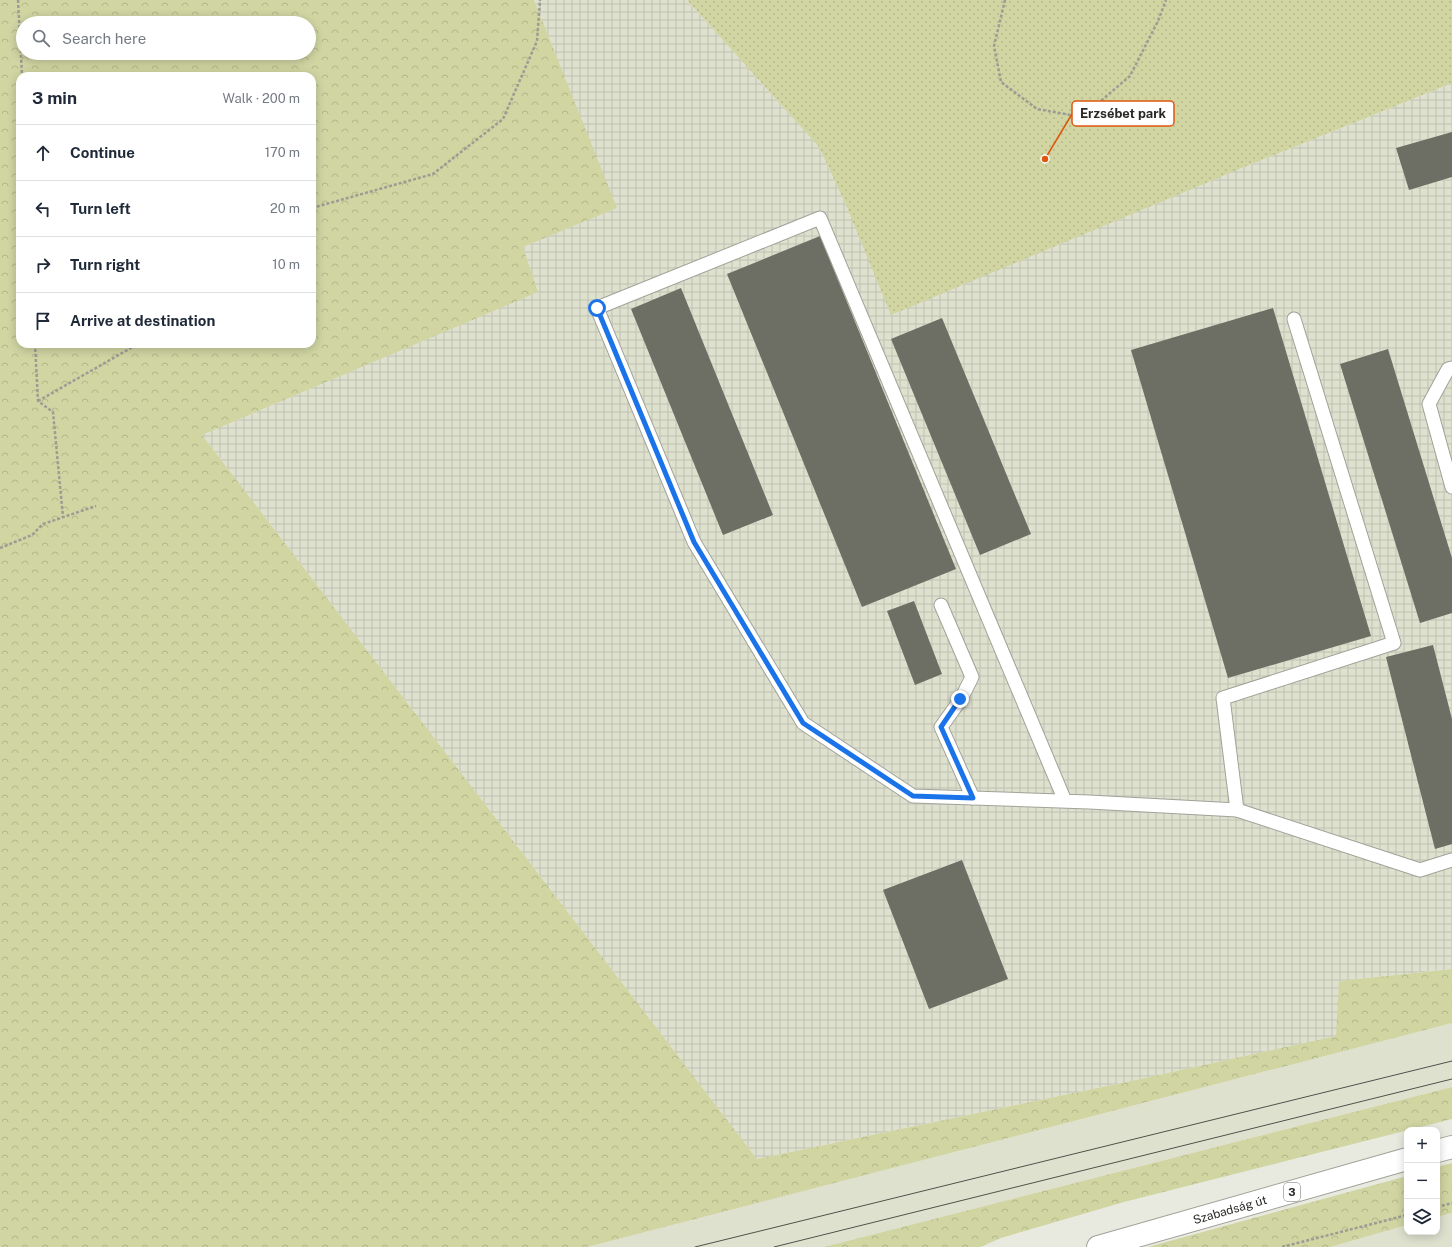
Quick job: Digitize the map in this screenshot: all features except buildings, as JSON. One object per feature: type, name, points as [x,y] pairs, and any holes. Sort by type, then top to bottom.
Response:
[{"type":"main road","points":[[1440,1150],[1452,1147]]},
{"type":"main road","name":"Szabadság út","points":[[1098,1247],[1404,1160]]},
{"type":"lane","points":[[1064,802],[820,218],[597,308],[694,542],[803,723],[913,796],[1237,810],[1420,870],[1452,860]]},
{"type":"lane","points":[[1237,810],[1223,698],[1394,643],[1294,319]]},
{"type":"lane","points":[[1452,368],[1448,369],[1428,404],[1452,487]]},
{"type":"lane","points":[[941,605],[972,677],[960,699],[941,727],[973,798]]},
{"type":"path","points":[[18,0],[19,16]]},
{"type":"path","points":[[316,207],[433,174],[503,119],[537,42],[540,0]]},
{"type":"path","points":[[1005,0],[994,46],[1001,82],[1037,109],[1082,117],[1130,76],[1158,21],[1166,0]]},
{"type":"path","points":[[21,60],[22,72]]},
{"type":"path","points":[[35,348],[38,401]]},
{"type":"path","points":[[38,401],[131,348]]},
{"type":"path","points":[[38,401],[53,412],[63,517]]},
{"type":"path","points":[[0,548],[32,535],[42,524],[96,506]]},
{"type":"path","points":[[1440,1206],[1452,1203]]},
{"type":"path","points":[[1282,1247],[1404,1216]]},
{"type":"shaded area","points":[[534,0],[687,0],[819,147],[846,205],[1237,170],[1452,83],[1452,969],[1340,981],[1337,1036],[1136,1080],[757,1159],[202,435],[537,292],[523,247],[616,208]]},
{"type":"shaded area","points":[[1452,1023],[1452,1087],[824,1247],[587,1247]]},
{"type":"shaded area","points":[[1452,1213],[1452,1247],[1330,1247],[1404,1226],[1404,1235],[1440,1235],[1440,1216]]},
{"type":"green space","points":[[0,0],[534,0],[617,208],[523,247],[538,292],[202,435],[757,1159],[1136,1080],[1336,1036],[1339,981],[1452,969],[1452,1023],[587,1247],[0,1247]]},
{"type":"green space","points":[[687,0],[1452,0],[1452,83],[1237,170],[891,315],[846,205],[819,147]]},
{"type":"green space","points":[[1452,1087],[1452,1119],[1420,1127],[1404,1127],[1404,1131],[1124,1202],[1001,1238],[980,1247],[824,1247]]},
{"type":"green space","points":[[1452,1163],[1452,1213],[1440,1216],[1440,1199],[1440,1166]]},
{"type":"green space","points":[[1404,1177],[1404,1226],[1330,1247],[1148,1247]]},
{"type":"tram line","points":[[695,1247],[1452,1061]]},
{"type":"tram line","points":[[774,1247],[1452,1079]]},
{"type":"place","name":"Erzsébet park","points":[[1045,159]]},
{"type":"route","points":[[597,308],[694,542],[803,723],[913,796],[973,798],[941,727],[960,699]]}]
